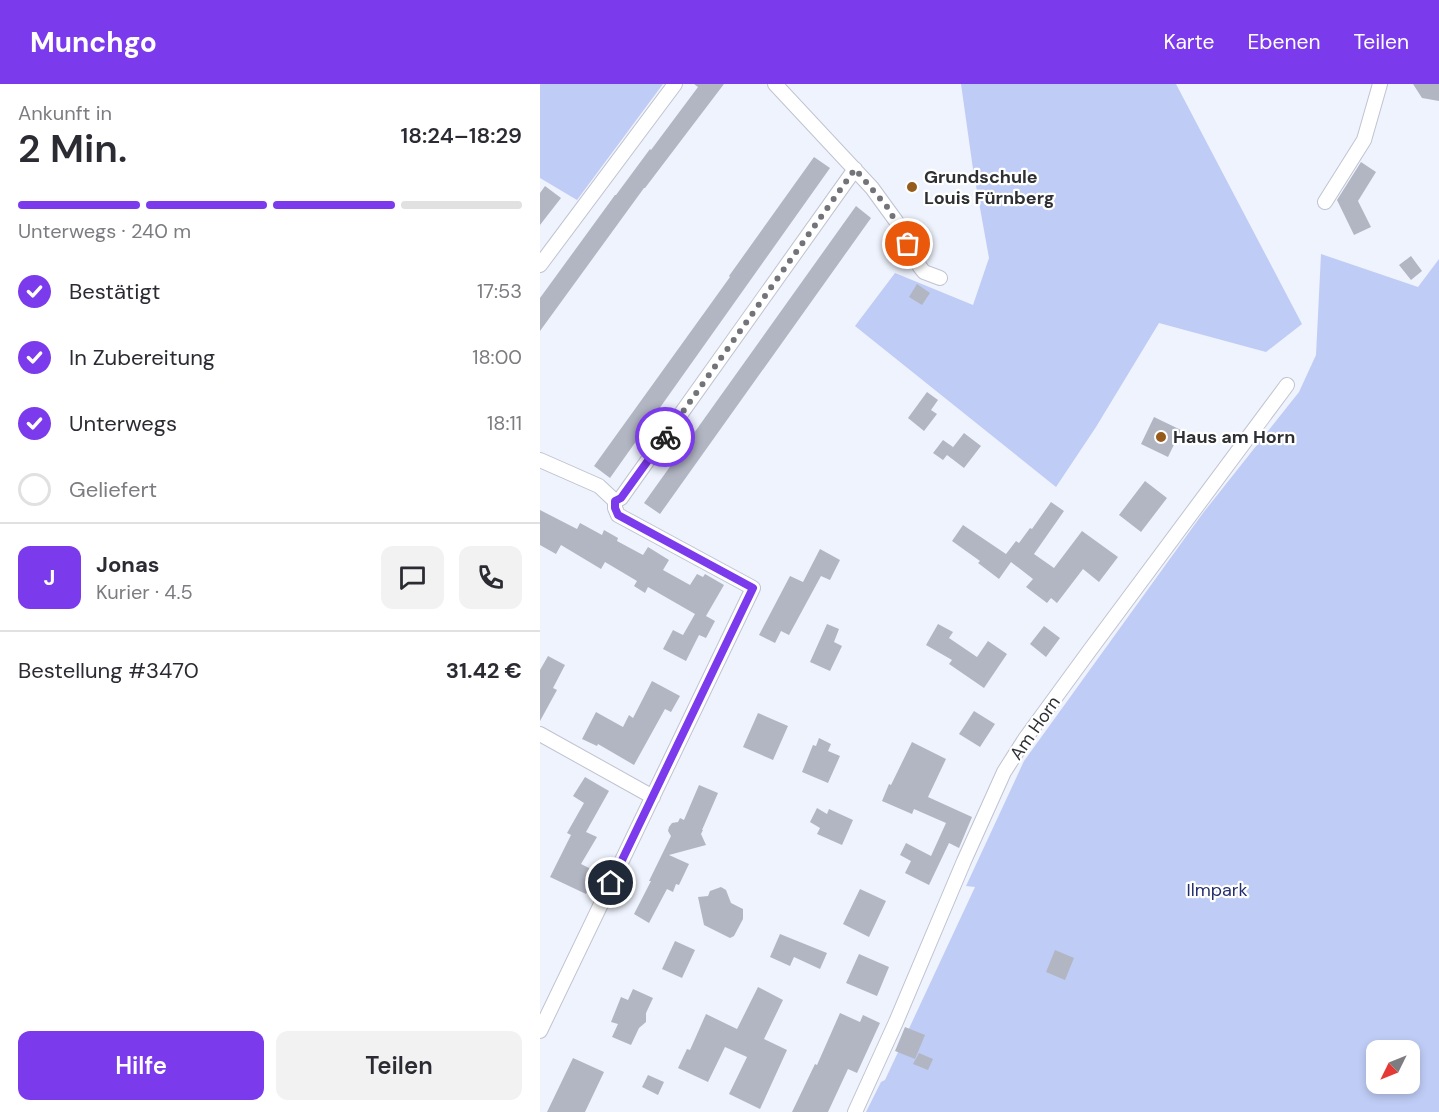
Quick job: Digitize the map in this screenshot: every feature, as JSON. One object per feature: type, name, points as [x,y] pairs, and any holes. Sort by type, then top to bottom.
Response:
[{"type":"street","points":[[540,265],[675,84]]},
{"type":"street","points":[[775,84],[872,188],[896,221],[924,272],[940,278]]},
{"type":"street","points":[[1325,202],[1364,140],[1380,84]]},
{"type":"street","points":[[615,501],[621,498],[855,169]]},
{"type":"street","name":"Am Horn","points":[[855,1112],[1004,772],[1025,739],[1090,650],[1287,385]]},
{"type":"street","points":[[540,460],[599,486],[615,501],[618,515],[753,588],[653,797],[544,1010],[540,1031]]},
{"type":"street","points":[[540,734],[653,797]]},
{"type":"green space","points":[[540,84],[663,84],[577,200],[540,178]]},
{"type":"green space","points":[[961,84],[1176,84],[1302,324],[1266,352],[1159,323],[1096,427],[1056,487],[855,326],[895,273],[973,305],[989,258]]},
{"type":"green space","name":"Ilmpark","points":[[1321,254],[1418,287],[1439,259],[1439,1112],[866,1112],[881,1082],[885,1080],[975,887],[966,886],[1024,761],[1203,513],[1299,392],[1316,355]]},
{"type":"building","points":[[694,84],[724,84],[644,188],[540,331],[540,298],[698,87]]},
{"type":"building","points":[[1413,84],[1439,84],[1439,101],[1422,98]]},
{"type":"building","points":[[814,157],[830,168],[610,478],[594,466]]},
{"type":"building","points":[[1361,162],[1376,172],[1358,201],[1371,227],[1354,235],[1337,200]]},
{"type":"building","points":[[545,186],[561,198],[540,225],[540,193]]},
{"type":"building","points":[[856,206],[871,218],[660,514],[644,503]]},
{"type":"building","points":[[1411,256],[1422,271],[1411,280],[1399,265]]},
{"type":"building","points":[[917,284],[930,293],[922,305],[909,297]]},
{"type":"building","points":[[927,392],[938,400],[931,410],[937,414],[924,431],[908,418]]},
{"type":"building","name":"Haus am Horn","points":[[1154,417],[1181,430],[1168,457],[1141,444]]},
{"type":"building","points":[[964,433],[981,446],[964,468],[947,455],[943,460],[933,453],[943,440],[953,447],[950,451]]},
{"type":"building","points":[[1145,481],[1167,498],[1141,532],[1119,515]]},
{"type":"building","points":[[1051,502],[1064,511],[1034,554],[1054,568],[1082,531],[1118,557],[1099,582],[1083,569],[1057,603],[1051,598],[1047,603],[1026,587],[1033,579],[1011,562],[999,579],[978,563],[980,561],[952,541],[963,525],[1006,554],[1016,541],[1019,543],[1030,528],[1032,529]]},
{"type":"building","points":[[540,510],[577,529],[580,523],[602,535],[604,530],[618,538],[617,541],[643,555],[648,547],[669,560],[663,570],[690,585],[697,574],[703,577],[705,574],[724,585],[706,616],[715,621],[706,638],[699,635],[686,661],[663,649],[673,630],[683,635],[695,614],[648,587],[645,593],[634,586],[637,581],[605,562],[601,569],[561,545],[556,554],[540,545]]},
{"type":"building","points":[[820,549],[840,560],[830,580],[821,576],[789,635],[781,631],[775,643],[759,635],[790,576],[803,582]]},
{"type":"building","points":[[827,624],[839,629],[834,642],[842,646],[830,671],[810,662]]},
{"type":"building","points":[[938,624],[953,632],[949,638],[977,657],[988,641],[1007,654],[984,688],[949,664],[952,660],[926,645]]},
{"type":"building","points":[[1044,626],[1060,638],[1046,657],[1030,644]]},
{"type":"building","points":[[548,656],[565,665],[553,688],[557,690],[540,721],[540,670]]},
{"type":"building","points":[[652,681],[680,696],[671,712],[665,709],[634,765],[598,744],[597,746],[582,739],[596,712],[623,727],[629,715],[633,718]]},
{"type":"building","points":[[974,711],[995,724],[980,747],[959,734]]},
{"type":"building","points":[[758,713],[788,726],[773,760],[743,747]]},
{"type":"building","points":[[819,738],[831,744],[828,751],[840,756],[828,783],[802,772],[813,745],[816,746]]},
{"type":"building","points":[[912,742],[946,759],[928,797],[972,817],[959,848],[949,843],[929,885],[905,873],[911,861],[900,855],[906,843],[931,856],[946,823],[914,809],[912,814],[882,801]]},
{"type":"building","points":[[585,777],[609,791],[586,832],[597,837],[581,864],[597,872],[586,894],[550,877],[571,835],[567,833],[584,803],[573,796]]},
{"type":"building","points":[[699,785],[718,793],[701,834],[706,845],[669,855],[689,864],[673,892],[667,889],[649,923],[634,914],[671,836],[668,831],[669,827],[672,823],[678,822],[680,818],[684,820]]},
{"type":"building","points":[[817,808],[827,814],[829,809],[853,820],[842,845],[817,834],[820,828],[810,822]]},
{"type":"building","points":[[721,887],[726,890],[731,903],[743,909],[743,919],[734,936],[730,938],[704,925],[698,897],[708,896],[710,891]]},
{"type":"building","points":[[860,889],[886,901],[869,937],[843,924]]},
{"type":"building","points":[[780,934],[827,953],[820,969],[794,957],[790,966],[770,957]]},
{"type":"building","points":[[675,941],[695,950],[682,978],[662,969]]},
{"type":"building","points":[[1055,950],[1074,958],[1065,980],[1046,972]]},
{"type":"building","points":[[859,954],[889,967],[877,996],[846,983]]},
{"type":"building","points":[[758,987],[783,1000],[764,1039],[787,1050],[760,1109],[729,1094],[747,1057],[725,1047],[708,1082],[678,1068],[687,1049],[690,1050],[706,1014],[737,1029]]},
{"type":"building","points":[[633,989],[653,998],[646,1013],[646,1022],[639,1028],[631,1045],[612,1037],[618,1024],[611,1022],[621,997],[628,1000]]},
{"type":"building","points":[[840,1013],[860,1022],[863,1015],[880,1023],[857,1073],[848,1069],[828,1112],[792,1112],[815,1064],[817,1065]]},
{"type":"building","points":[[905,1027],[925,1035],[915,1059],[895,1051]]},
{"type":"building","points":[[919,1053],[933,1059],[928,1070],[913,1064]]},
{"type":"building","points":[[573,1058],[604,1072],[585,1112],[547,1112]]},
{"type":"building","points":[[648,1075],[664,1082],[658,1095],[642,1087]]},
{"type":"way so far","points":[[665,437],[855,169],[888,208],[908,244]]},
{"type":"place","name":"Grundschule Louis Fürnberg","points":[[912,187]]},
{"type":"place","name":"Haus am Horn","points":[[1161,437]]},
{"type":"route","points":[[611,883],[753,588],[618,515],[615,501],[621,498],[665,437]]}]
